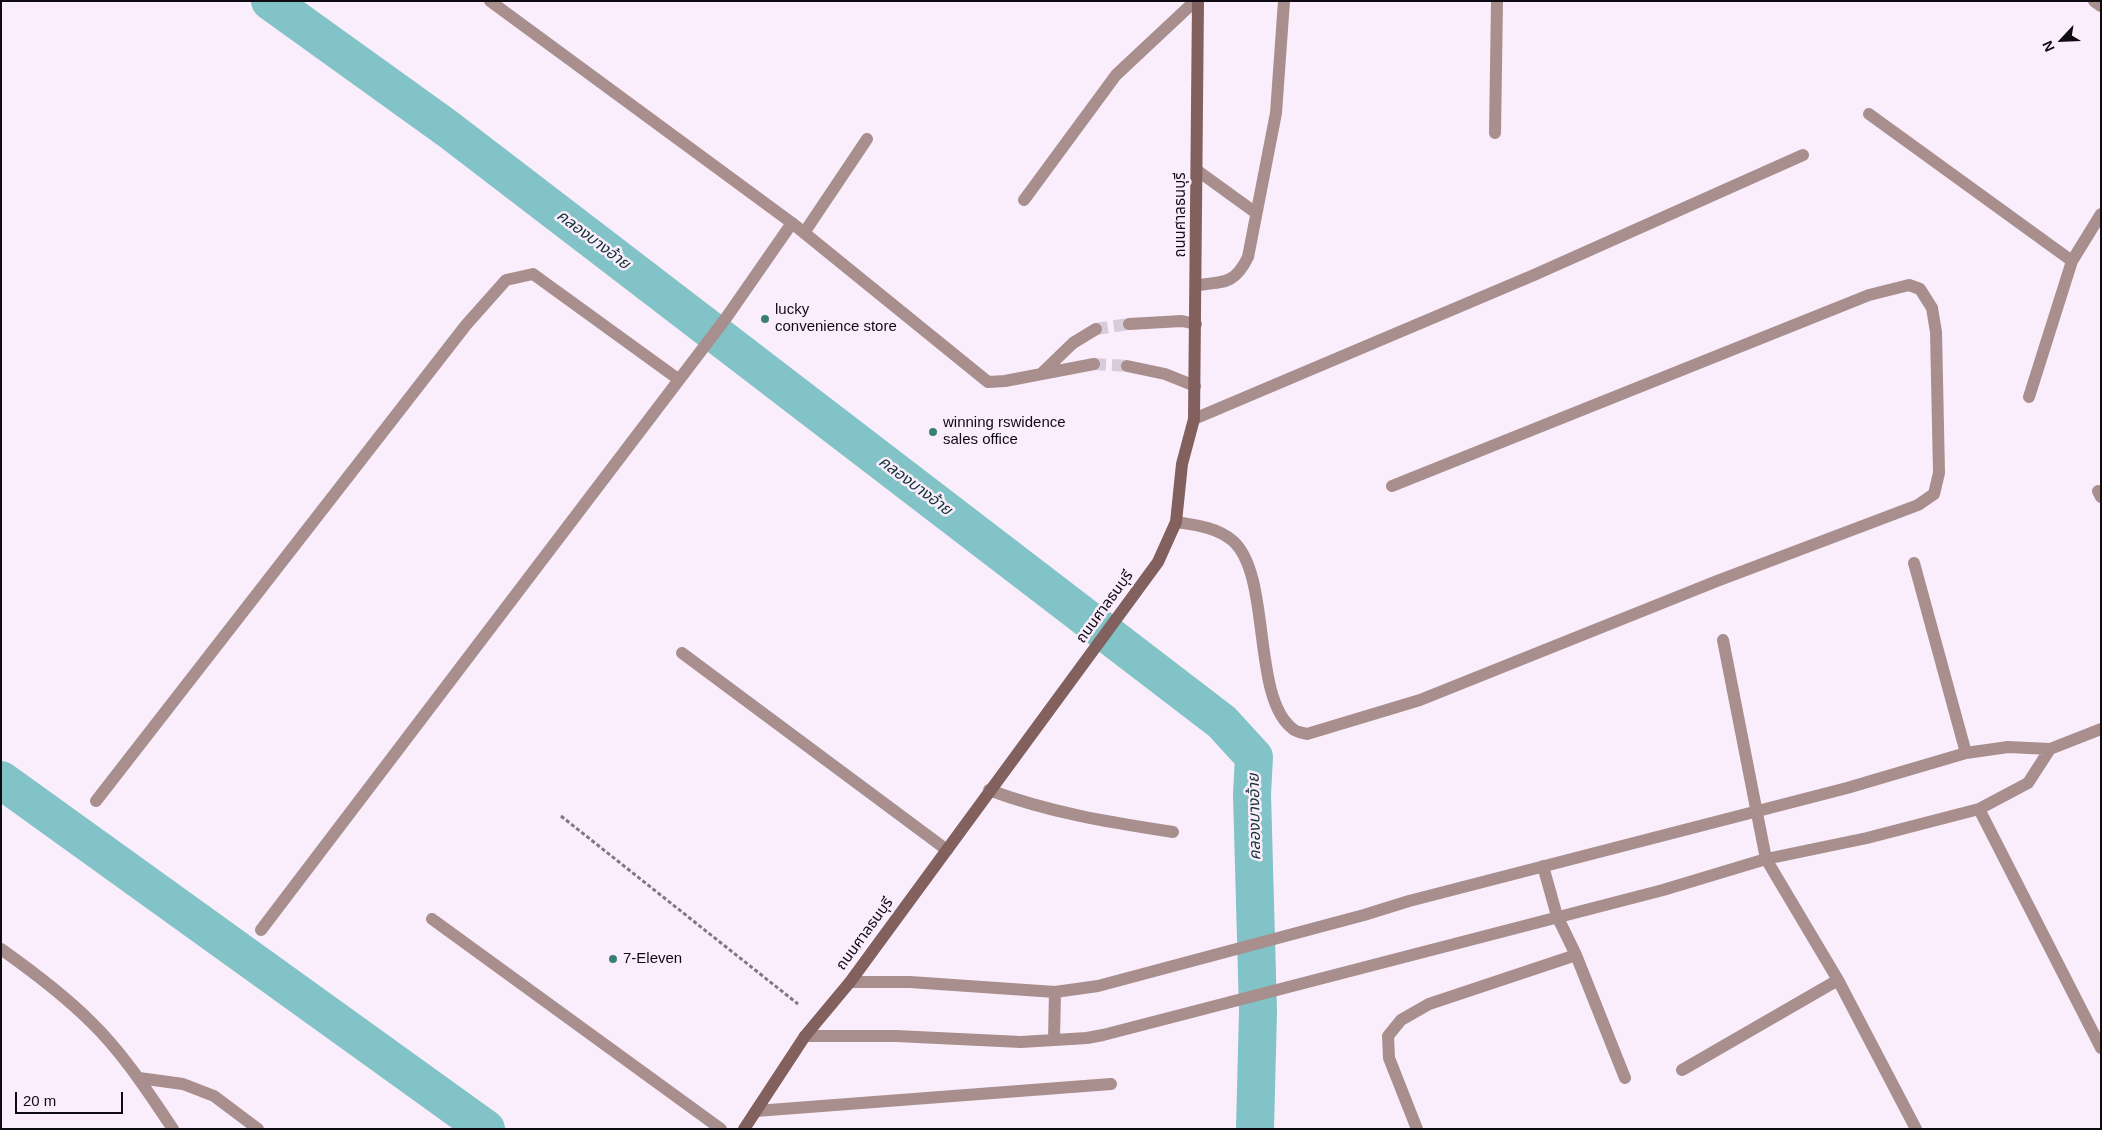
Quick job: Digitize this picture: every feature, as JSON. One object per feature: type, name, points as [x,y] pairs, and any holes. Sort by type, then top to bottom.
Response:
[{"type":"street","points":[[490,1],[792,223],[988,382],[1005,381],[1094,364]]},
{"type":"street","points":[[1024,200],[1090,106],[1116,75],[1197,1]]},
{"type":"street","name":"ถนนศาลธนบุรี","points":[[744,1129],[805,1036],[850,982],[1158,562],[1176,522],[1182,464],[1194,419],[1198,171],[1197,1]]},
{"type":"street","points":[[1197,285],[1228,282],[1240,273],[1248,257],[1276,113],[1284,1]]},
{"type":"street","points":[[1495,133],[1498,1]]},
{"type":"street","points":[[2094,1],[2101,6]]},
{"type":"street","points":[[1869,114],[2072,260]]},
{"type":"street","points":[[804,233],[866,139]]},
{"type":"street","points":[[1194,419],[1534,275],[1803,155]]},
{"type":"street","points":[[1198,171],[1256,212]]},
{"type":"street","points":[[2029,397],[2072,260],[2101,214]]},
{"type":"street","points":[[260,930],[726,318],[792,223]]},
{"type":"street","points":[[96,801],[466,325],[506,280],[532,274],[678,379]]},
{"type":"street","points":[[1176,522],[1216,530],[1233,541],[1248,561],[1270,686],[1279,713],[1293,729],[1307,734],[1420,700],[1717,581],[1918,505],[1934,494],[1940,473],[1936,332],[1932,308],[1920,289],[1909,285],[1869,294],[1392,486]]},
{"type":"street","points":[[1128,324],[1182,321],[1196,324]]},
{"type":"street","points":[[1042,373],[1073,343],[1096,329]]},
{"type":"street","points":[[1127,366],[1166,374],[1195,386]]},
{"type":"street","points":[[1914,563],[1966,753]]},
{"type":"street","points":[[1724,640],[1766,859],[1838,980],[1916,1129]]},
{"type":"street","points":[[682,653],[947,850]]},
{"type":"street","points":[[850,982],[910,982],[1055,992],[1098,986],[1364,915],[1409,900],[1847,788],[1966,753],[2008,747],[2050,749],[2101,730]]},
{"type":"street","points":[[805,1036],[896,1036],[1021,1042],[1087,1038],[1103,1035],[1663,890],[1766,859],[1867,838],[1979,809],[2028,783],[2050,749]]},
{"type":"street","points":[[989,790],[1031,806],[1095,820],[1173,832]]},
{"type":"street","points":[[1979,809],[2101,1048]]},
{"type":"street","points":[[1543,866],[1557,916],[1576,955],[1625,1078]]},
{"type":"street","points":[[432,919],[721,1129]]},
{"type":"street","points":[[1,949],[36,974],[92,1022],[139,1078],[173,1129]]},
{"type":"street","points":[[1417,1129],[1390,1058],[1388,1036],[1401,1020],[1429,1004],[1576,955]]},
{"type":"street","points":[[1682,1070],[1838,980]]},
{"type":"street","points":[[1054,1039],[1055,992]]},
{"type":"street","points":[[139,1078],[183,1084],[214,1096],[258,1129]]},
{"type":"street","points":[[756,1110],[1111,1084]]},
{"type":"path","points":[[560,816],[818,1020]]},
{"type":"waterway","name":"คลองบางอ้าย","points":[[270,1],[448,129],[1222,722],[1254,757],[1252,794],[1258,1011],[1255,1129]]},
{"type":"waterway","points":[[1,780],[486,1129]]},
{"type":"tunnel","points":[[1096,329],[1129,324]]},
{"type":"tunnel","points":[[1094,364],[1127,366]]},
{"type":"place","name":"lucky convenience store","points":[[765,319]]},
{"type":"place","name":"winning rswidence sales office","points":[[933,432]]},
{"type":"place","name":"7-Eleven","points":[[613,959]]}]
